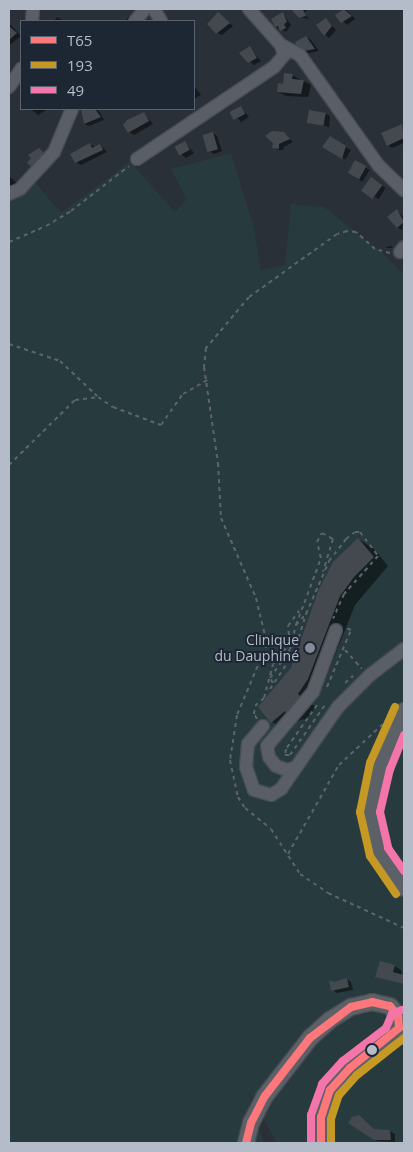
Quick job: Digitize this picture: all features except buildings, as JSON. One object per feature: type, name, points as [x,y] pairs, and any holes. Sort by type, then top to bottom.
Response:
[{"type":"main road","points":[[404,711],[380,766],[370,812],[379,852],[404,888]]},
{"type":"main road","points":[[246,1143],[251,1123],[280,1074],[330,1020],[351,1007],[372,1002],[390,1006],[402,1020],[395,1034],[350,1068],[330,1090],[321,1117],[321,1143]]},
{"type":"street","points":[[136,20],[145,9]]},
{"type":"street","points":[[154,9],[160,20]]},
{"type":"street","points":[[249,9],[281,45],[300,55],[379,166],[404,190]]},
{"type":"street","points":[[137,160],[274,67],[284,55],[281,45]]},
{"type":"street","points":[[9,87],[20,70]]},
{"type":"street","points":[[9,194],[20,189],[54,152],[72,110]]},
{"type":"street","points":[[294,768],[287,770],[276,766],[269,757],[267,746],[271,737],[310,696],[336,630]]},
{"type":"street","points":[[262,726],[254,733],[246,751],[247,775],[251,786],[259,793],[271,796],[281,789],[321,728],[368,676],[404,649]]},
{"type":"path","points":[[9,242],[46,226],[71,211],[137,160]]},
{"type":"path","points":[[246,692],[267,644],[256,598],[221,518],[207,380],[204,367],[206,348],[249,297],[337,234],[347,231],[356,232],[384,254],[402,249]]},
{"type":"path","points":[[9,344],[60,361],[98,397],[113,407],[161,425],[183,394],[207,380]]},
{"type":"path","points":[[9,465],[75,400],[98,397]]},
{"type":"path","points":[[270,689],[294,653],[306,614],[335,551],[355,532],[360,532],[378,556],[344,594],[330,628],[336,630]]},
{"type":"path","points":[[273,683],[270,678],[290,650],[301,610],[321,558],[317,542],[322,533],[333,539],[323,574]]},
{"type":"path","points":[[262,726],[254,714],[255,706],[264,698],[273,664],[290,643],[288,626],[291,619],[301,610]]},
{"type":"path","points":[[296,625],[306,614]]},
{"type":"path","points":[[331,643],[344,649],[368,676]]},
{"type":"path","points":[[388,719],[339,765],[287,854],[300,874],[328,893],[404,928]]},
{"type":"green space","points":[[231,153],[254,228],[261,270],[285,265],[291,204],[324,207],[378,249],[404,275],[404,1143],[277,1143],[248,1091],[264,1143],[9,1143],[9,198],[34,181],[61,213],[130,162],[175,212],[187,199],[171,169]]},
{"type":"transit line","name":"193","points":[[395,707],[370,763],[360,812],[370,856],[396,894]]},
{"type":"transit line","name":"49","points":[[404,735],[390,769],[380,812],[388,848],[404,871]]},
{"type":"transit line","name":"T65","points":[[246,1143],[251,1123],[265,1096],[310,1038],[351,1007],[372,1002],[390,1006],[398,1016],[399,1028],[350,1068],[330,1090],[321,1117],[321,1143]]},
{"type":"transit line","name":"49","points":[[311,1143],[311,1115],[322,1084],[343,1061],[386,1028],[392,1014],[402,1010]]},
{"type":"transit line","name":"193","points":[[331,1143],[331,1119],[339,1095],[357,1075],[404,1038]]},
{"type":"place","name":"Clinique du Dauphiné","points":[[310,648]]}]
